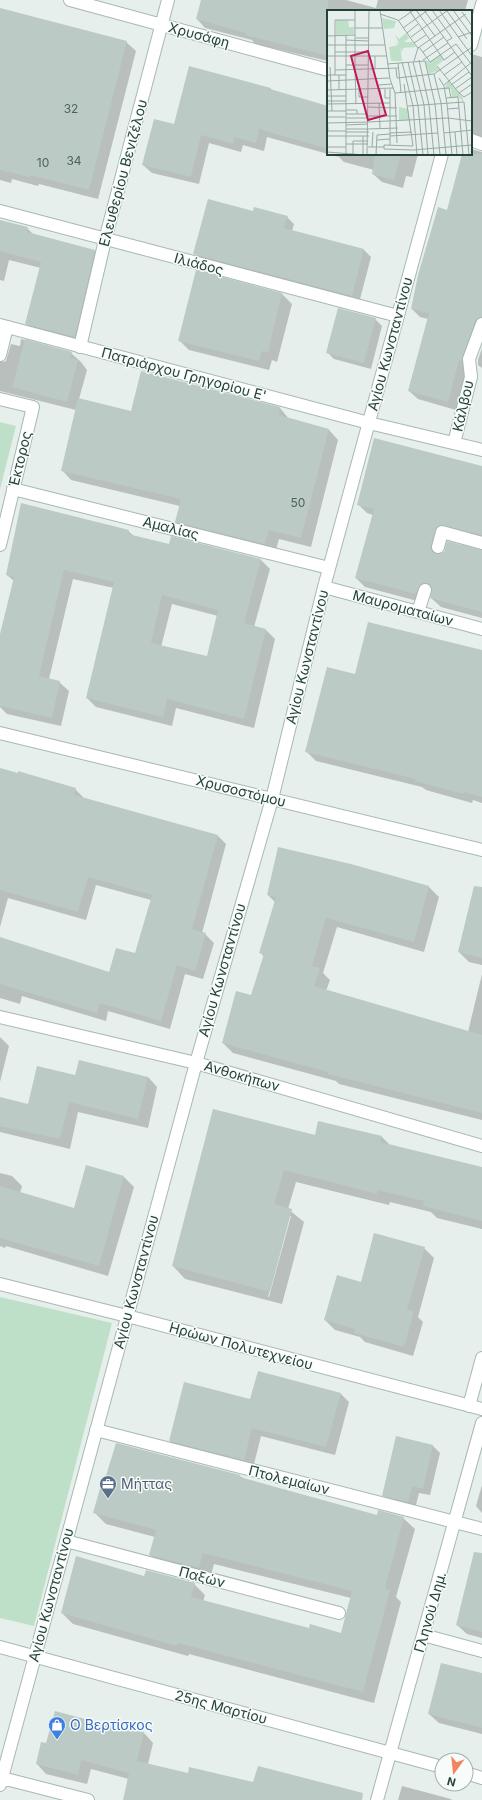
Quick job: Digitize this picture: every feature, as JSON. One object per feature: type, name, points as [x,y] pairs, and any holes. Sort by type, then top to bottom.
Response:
[{"type":"street","name":"Χρυσάφη","points":[[70,0],[327,70]]},
{"type":"street","name":"Ελευθερίου Βενιζέλου","points":[[80,346],[105,240],[168,0]]},
{"type":"street","points":[[475,44],[482,4]]},
{"type":"street","points":[[472,140],[482,144]]},
{"type":"street","name":"Αγίου Κωνσταντίνου","points":[[1,1781],[196,1062],[272,799],[329,568],[442,155]]},
{"type":"street","name":"Ιλιάδος","points":[[0,211],[105,240],[398,316]]},
{"type":"street","name":"Κάλβου","points":[[454,443],[476,378],[469,359],[482,324]]},
{"type":"street","points":[[0,355],[4,326]]},
{"type":"street","name":"Πατριάρχου Γρηγορίου Ε'","points":[[4,326],[369,423],[482,450]]},
{"type":"street","name":"Έκτορος","points":[[0,399],[33,407],[0,545]]},
{"type":"street","name":"Αμαλίας","points":[[13,489],[329,568]]},
{"type":"street","points":[[438,547],[442,532],[482,543]]},
{"type":"street","name":"Μαυροματαίων","points":[[324,587],[482,629]]},
{"type":"street","points":[[418,612],[425,590]]},
{"type":"street","name":"Χρυσοστόμου","points":[[0,733],[482,850]]},
{"type":"street","name":"Ανθοκήπων","points":[[0,1017],[196,1062],[482,1146]]},
{"type":"street","name":"Ηρώων Πολυτεχνείου","points":[[0,1284],[482,1410]]},
{"type":"street","points":[[469,1406],[482,1358]]},
{"type":"street","name":"Γληνού Δημ.","points":[[377,1800],[482,1423]]},
{"type":"street","name":"Πτολεμαίων","points":[[96,1430],[482,1529]]},
{"type":"street","name":"Παξών","points":[[66,1541],[339,1613]]},
{"type":"street","points":[[423,1635],[482,1651]]},
{"type":"street","name":"25ης Μαρτίου","points":[[0,1647],[434,1765]]},
{"type":"street","points":[[1,1781],[88,1800]]},
{"type":"green space","points":[[0,422],[16,426],[0,489]]},
{"type":"green space","points":[[0,1297],[112,1323],[34,1626],[0,1618]]},
{"type":"building","points":[[201,0],[328,0],[327,56],[245,35],[246,33],[196,19]]},
{"type":"building","points":[[0,8],[127,41],[89,190],[30,175],[29,177],[0,170]]},
{"type":"building","points":[[189,66],[271,88],[270,89],[327,106],[327,149],[259,129],[256,143],[235,137],[233,144],[201,135],[191,177],[142,165],[154,119],[174,124]]},
{"type":"building","points":[[482,154],[482,317],[475,321],[462,361],[459,360],[448,402],[408,391],[429,313],[411,309],[418,275],[438,207],[447,210],[462,155]]},
{"type":"building","points":[[375,155],[401,155],[394,180],[372,174]]},
{"type":"building","points":[[208,199],[253,211],[254,207],[288,216],[284,228],[364,249],[352,296],[193,254]]},
{"type":"building","points":[[0,220],[28,227],[27,232],[95,250],[75,337],[25,324],[41,262],[0,251]]},
{"type":"building","points":[[196,270],[282,293],[268,352],[262,351],[259,361],[178,341]]},
{"type":"building","points":[[338,308],[376,318],[364,363],[326,353]]},
{"type":"building","points":[[25,339],[72,352],[70,358],[78,360],[67,402],[12,387]]},
{"type":"building","points":[[141,371],[280,407],[279,415],[329,429],[301,538],[269,530],[265,544],[175,522],[181,499],[61,471],[78,398],[131,411]]},
{"type":"building","points":[[374,438],[482,466],[482,535],[440,525],[435,530],[431,545],[432,552],[436,554],[444,552],[447,541],[482,550],[482,612],[430,598],[432,589],[427,583],[420,585],[416,594],[355,578],[374,509],[357,505]]},
{"type":"building","points":[[21,503],[129,530],[128,534],[169,544],[171,536],[261,559],[244,623],[266,629],[244,719],[167,699],[163,717],[86,698],[114,582],[64,570],[39,676],[60,681],[52,718],[0,706],[0,634],[14,577],[6,575]],"holes":[[[162,595],[218,610],[207,656],[151,643]]]},
{"type":"building","points":[[368,622],[482,650],[482,797],[464,792],[463,794],[415,781],[416,779],[305,752],[327,667],[355,674]]},
{"type":"building","points":[[0,768],[18,773],[18,771],[76,788],[74,795],[218,835],[192,929],[206,933],[195,971],[177,965],[161,1021],[100,1003],[97,1013],[0,984],[0,937],[109,972],[116,948],[135,953],[152,895],[88,877],[78,912],[0,890]]},
{"type":"building","points":[[278,847],[351,864],[429,886],[414,942],[326,918],[312,966],[320,968],[314,986],[482,1035],[482,1113],[328,1074],[328,1072],[222,1043],[236,991],[251,995],[264,954],[259,953],[276,897],[267,895]]},
{"type":"building","points":[[474,886],[482,887],[482,958],[458,952]]},
{"type":"building","points":[[79,1060],[148,1077],[138,1119],[69,1102],[60,1139],[0,1126],[0,1097],[28,1104],[37,1066],[75,1075]]},
{"type":"building","points":[[213,1109],[315,1135],[318,1121],[382,1136],[380,1142],[482,1167],[482,1221],[423,1206],[424,1201],[378,1190],[377,1194],[284,1170],[274,1204],[292,1209],[270,1292],[172,1266]]},
{"type":"building","points":[[86,1165],[124,1176],[99,1266],[0,1238],[0,1186],[74,1208]]},
{"type":"building","points":[[374,1233],[425,1247],[407,1310],[414,1311],[404,1347],[354,1333],[355,1329],[324,1320],[337,1275],[361,1282]]},
{"type":"building","points":[[258,1371],[341,1393],[326,1447],[252,1428],[244,1460],[169,1441],[184,1382],[250,1399]]},
{"type":"building","points":[[396,1436],[433,1445],[423,1489],[412,1486],[408,1502],[382,1496]]},
{"type":"building","points":[[116,1443],[240,1475],[240,1477],[377,1515],[378,1510],[404,1517],[385,1588],[390,1590],[363,1692],[178,1643],[177,1646],[61,1613],[76,1556],[144,1576],[146,1570],[195,1583],[191,1597],[309,1628],[310,1624],[341,1633],[352,1591],[203,1553],[199,1568],[149,1555],[156,1530],[93,1513],[103,1478],[105,1479]]},
{"type":"building","points":[[474,1552],[482,1553],[482,1632],[456,1625]]},
{"type":"building","points":[[441,1663],[482,1673],[482,1728],[428,1714]]},
{"type":"building","points":[[55,1711],[122,1729],[122,1727],[144,1732],[137,1761],[188,1773],[189,1767],[253,1782],[258,1766],[363,1793],[362,1800],[123,1800],[129,1773],[81,1760],[78,1775],[36,1764],[41,1742],[46,1743]]},
{"type":"place","name":"Μήττας","points":[[108,1499]]},
{"type":"place","name":"Ο Βερτίσκος","points":[[57,1740]]}]
